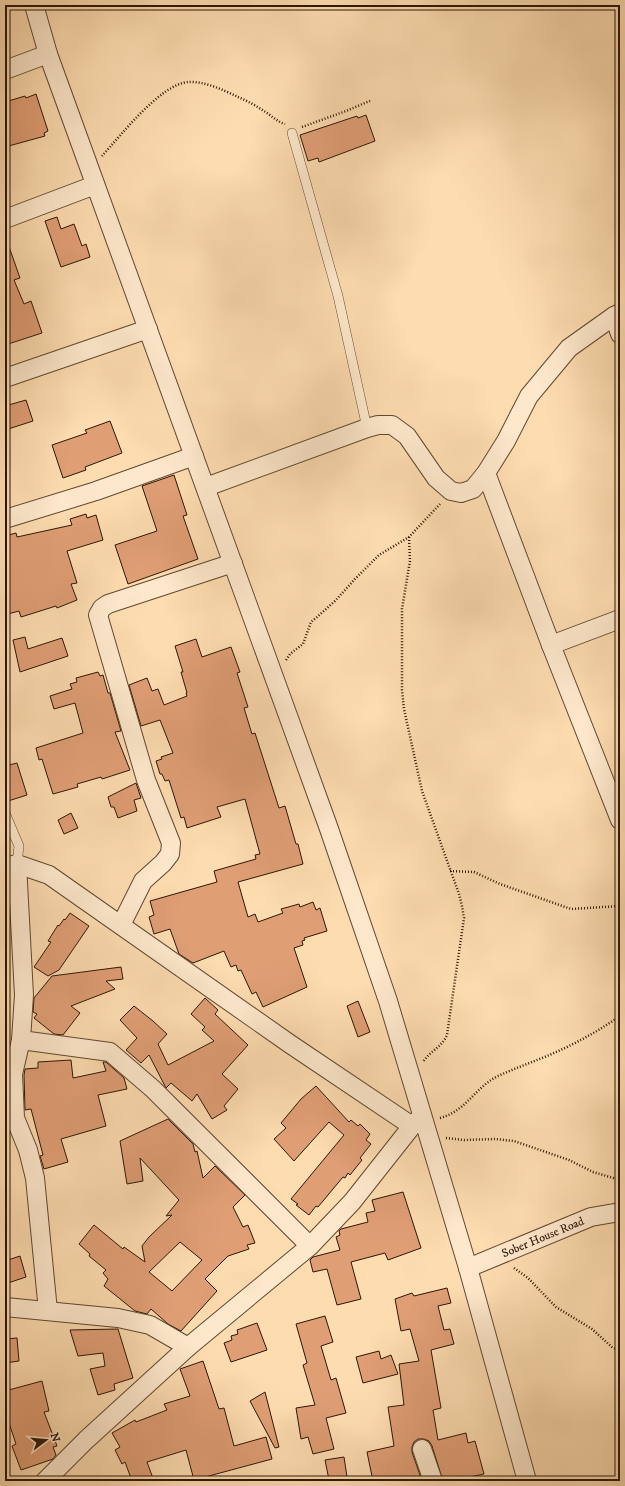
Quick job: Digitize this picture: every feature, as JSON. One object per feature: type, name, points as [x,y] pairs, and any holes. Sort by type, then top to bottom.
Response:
[{"type":"street","points":[[34,5],[48,54],[328,826],[378,972],[412,1080],[422,1125],[468,1268],[527,1481]]},
{"type":"street","points":[[5,70],[48,54]]},
{"type":"street","points":[[5,219],[93,178]]},
{"type":"street","points":[[206,487],[367,428],[392,425],[407,436],[436,478],[451,491],[462,493],[473,489],[486,473],[506,441],[529,396],[569,348],[617,315],[620,334]]},
{"type":"street","points":[[5,378],[148,329]]},
{"type":"street","points":[[5,519],[96,491],[194,456]]},
{"type":"street","points":[[486,473],[550,645],[620,820]]},
{"type":"street","points":[[121,925],[143,881],[163,863],[170,854],[171,842],[146,780],[98,615],[102,608],[108,604],[233,563]]},
{"type":"street","points":[[550,645],[620,619]]},
{"type":"street","points":[[48,1311],[35,1178],[28,1150],[15,1118],[13,1074],[21,1040],[24,995],[11,865],[49,875],[290,1044],[422,1125]]},
{"type":"street","points":[[21,1040],[110,1052],[153,1089],[310,1246]]},
{"type":"street","points":[[45,1481],[86,1440],[188,1347],[310,1246],[422,1125]]},
{"type":"street","name":"Sober House Road","points":[[468,1268],[591,1217],[620,1212]]},
{"type":"street","points":[[5,1307],[118,1318],[150,1325],[188,1347]]},
{"type":"street","points":[[422,1449],[433,1481]]},
{"type":"lane","points":[[292,133],[338,296],[367,428]]},
{"type":"lane","points":[[5,813],[19,846],[11,865]]},
{"type":"path","points":[[93,178],[132,123],[163,92],[181,83],[190,82],[204,84],[238,97],[287,125],[292,133],[305,125],[346,111],[372,100]]},
{"type":"path","points":[[274,679],[290,654],[300,647],[305,640],[311,622],[335,601],[379,555],[409,537],[451,491]]},
{"type":"path","points":[[409,537],[410,561],[402,609],[402,690],[404,709],[422,791],[462,906],[464,918],[448,1028],[444,1041],[425,1058],[412,1080]]},
{"type":"path","points":[[450,871],[474,872],[500,884],[572,909],[620,906]]},
{"type":"path","points":[[422,1125],[454,1113],[487,1083],[496,1077],[580,1040],[603,1028],[620,1016]]},
{"type":"path","points":[[422,1125],[464,1140],[501,1139],[514,1141],[569,1160],[593,1172],[620,1180]]},
{"type":"path","points":[[497,1256],[528,1278],[556,1307],[592,1329],[620,1352]]},
{"type":"building","points":[[36,94],[48,131],[44,133],[45,136],[5,147],[5,102],[25,96],[26,98]]},
{"type":"building","points":[[366,115],[375,141],[319,162],[318,158],[308,161],[300,135],[357,116],[358,118]]},
{"type":"building","points":[[57,217],[61,229],[74,224],[82,246],[86,244],[90,257],[61,267],[45,221]]},
{"type":"building","points":[[5,241],[7,241],[20,278],[14,280],[24,304],[31,301],[42,333],[5,345]]},
{"type":"building","points":[[26,400],[33,421],[5,430],[5,406]]},
{"type":"building","points":[[110,421],[122,453],[85,467],[86,470],[63,478],[52,445],[87,433],[85,430]]},
{"type":"building","points":[[174,475],[187,515],[183,516],[198,559],[128,584],[115,545],[157,531],[142,486]]},
{"type":"building","points":[[86,514],[87,518],[96,515],[103,540],[67,551],[77,583],[71,584],[77,600],[57,608],[56,606],[21,617],[19,611],[8,614],[5,603],[5,536],[16,533],[17,537],[72,525],[70,519]]},
{"type":"building","points":[[25,637],[28,649],[62,638],[68,656],[20,672],[13,640]]},
{"type":"building","points":[[196,639],[202,657],[231,647],[240,672],[237,673],[248,707],[244,708],[252,734],[255,733],[279,808],[285,806],[303,864],[238,882],[248,917],[255,914],[258,922],[283,913],[281,909],[299,904],[300,907],[313,902],[316,910],[320,908],[327,931],[304,938],[305,940],[302,941],[303,945],[294,948],[307,987],[263,1007],[256,992],[252,994],[241,970],[238,971],[236,965],[231,967],[224,951],[193,963],[179,954],[170,929],[154,934],[149,917],[154,915],[150,901],[217,882],[214,871],[256,859],[255,855],[260,854],[245,799],[217,807],[221,817],[187,828],[184,817],[181,818],[169,780],[165,781],[162,774],[160,774],[156,761],[162,759],[161,757],[173,753],[160,720],[141,726],[129,685],[147,678],[152,691],[158,689],[164,705],[187,696],[181,672],[183,672],[175,646]]},
{"type":"building","points":[[98,672],[100,676],[103,675],[108,693],[110,693],[121,731],[115,732],[130,770],[102,779],[101,777],[77,784],[78,787],[53,794],[42,759],[39,760],[36,748],[83,733],[75,703],[54,709],[50,696],[72,689],[70,684],[77,682],[76,678]]},
{"type":"building","points":[[17,763],[27,795],[5,802],[5,766]]},
{"type":"building","points":[[136,783],[141,798],[134,800],[137,811],[118,818],[114,807],[111,807],[108,797]]},
{"type":"building","points":[[71,813],[78,828],[64,834],[58,820]]},
{"type":"building","points":[[70,913],[89,926],[59,970],[48,976],[34,967],[51,942],[48,941],[58,925],[59,926]]},
{"type":"building","points":[[121,967],[123,979],[106,981],[115,989],[71,1006],[80,1013],[63,1035],[54,1034],[34,1018],[37,1014],[33,1012],[34,998],[52,976]]},
{"type":"building","points":[[205,998],[218,1010],[215,1014],[248,1045],[222,1074],[238,1089],[224,1106],[227,1110],[212,1119],[197,1094],[192,1101],[171,1083],[166,1088],[149,1055],[141,1063],[126,1050],[137,1038],[120,1020],[134,1006],[167,1034],[158,1044],[168,1065],[214,1041],[202,1030],[205,1027],[191,1014]]},
{"type":"building","points":[[358,1001],[370,1032],[358,1037],[347,1006]]},
{"type":"building","points":[[71,1060],[73,1078],[106,1071],[103,1062],[106,1062],[124,1078],[127,1089],[98,1095],[106,1126],[61,1139],[68,1162],[44,1169],[40,1156],[43,1155],[31,1109],[25,1110],[25,1069],[38,1068],[38,1062]]},
{"type":"building","points":[[316,1086],[349,1122],[351,1120],[358,1126],[360,1124],[370,1134],[366,1140],[371,1144],[360,1158],[362,1160],[350,1175],[348,1173],[345,1178],[343,1177],[318,1207],[316,1206],[309,1215],[291,1199],[344,1135],[329,1122],[294,1161],[274,1139],[286,1128],[281,1123],[301,1099]]},
{"type":"building","points":[[168,1119],[193,1144],[195,1152],[197,1151],[203,1178],[215,1166],[245,1195],[233,1207],[243,1227],[248,1225],[255,1243],[247,1245],[249,1249],[228,1256],[205,1279],[217,1291],[181,1331],[168,1324],[151,1309],[147,1314],[135,1311],[104,1286],[108,1279],[103,1273],[106,1270],[89,1256],[90,1254],[79,1244],[94,1225],[123,1249],[124,1247],[145,1262],[142,1246],[149,1237],[172,1215],[166,1216],[179,1200],[140,1158],[143,1181],[127,1184],[120,1141]],"holes":[[[180,1242],[202,1260],[172,1291],[149,1272]]]},
{"type":"building","points":[[403,1192],[421,1248],[388,1260],[385,1253],[351,1262],[361,1299],[337,1305],[327,1269],[313,1272],[310,1260],[313,1257],[340,1250],[336,1237],[340,1235],[339,1231],[341,1229],[368,1222],[366,1213],[375,1211],[372,1200]]},
{"type":"building","points":[[20,1256],[26,1277],[5,1284],[5,1261]]},
{"type":"building","points":[[447,1288],[451,1303],[438,1306],[444,1330],[450,1329],[454,1344],[431,1350],[441,1408],[433,1410],[438,1440],[466,1433],[468,1443],[475,1441],[484,1474],[465,1478],[466,1481],[443,1481],[432,1446],[429,1441],[418,1439],[414,1442],[412,1452],[422,1481],[373,1481],[367,1452],[394,1446],[388,1407],[404,1405],[399,1364],[419,1361],[410,1329],[401,1331],[395,1299],[412,1293],[414,1296]]},
{"type":"building","points":[[325,1316],[333,1342],[321,1346],[331,1380],[336,1378],[346,1413],[326,1418],[334,1449],[313,1454],[308,1437],[301,1439],[296,1408],[315,1405],[303,1365],[307,1363],[296,1324]]},
{"type":"building","points":[[257,1323],[267,1350],[231,1362],[224,1343],[232,1340],[231,1336],[238,1334],[237,1330]]},
{"type":"building","points":[[118,1329],[133,1378],[114,1384],[115,1390],[98,1395],[90,1369],[105,1366],[103,1353],[78,1356],[70,1330]]},
{"type":"building","points":[[17,1338],[19,1361],[5,1363],[5,1339]]},
{"type":"building","points":[[379,1351],[381,1359],[391,1355],[398,1374],[363,1383],[356,1357]]},
{"type":"building","points":[[203,1361],[219,1409],[224,1408],[234,1446],[266,1437],[272,1459],[194,1480],[186,1450],[147,1462],[154,1481],[132,1481],[125,1462],[122,1464],[115,1450],[120,1447],[112,1433],[135,1420],[136,1422],[167,1410],[164,1404],[190,1396],[180,1369]]},
{"type":"building","points":[[42,1381],[49,1411],[44,1412],[57,1446],[53,1447],[56,1455],[53,1459],[21,1470],[12,1446],[16,1444],[5,1411],[5,1391]]},
{"type":"building","points":[[265,1392],[279,1447],[275,1448],[250,1401]]},
{"type":"building","points":[[344,1457],[347,1477],[329,1480],[325,1460]]}]
